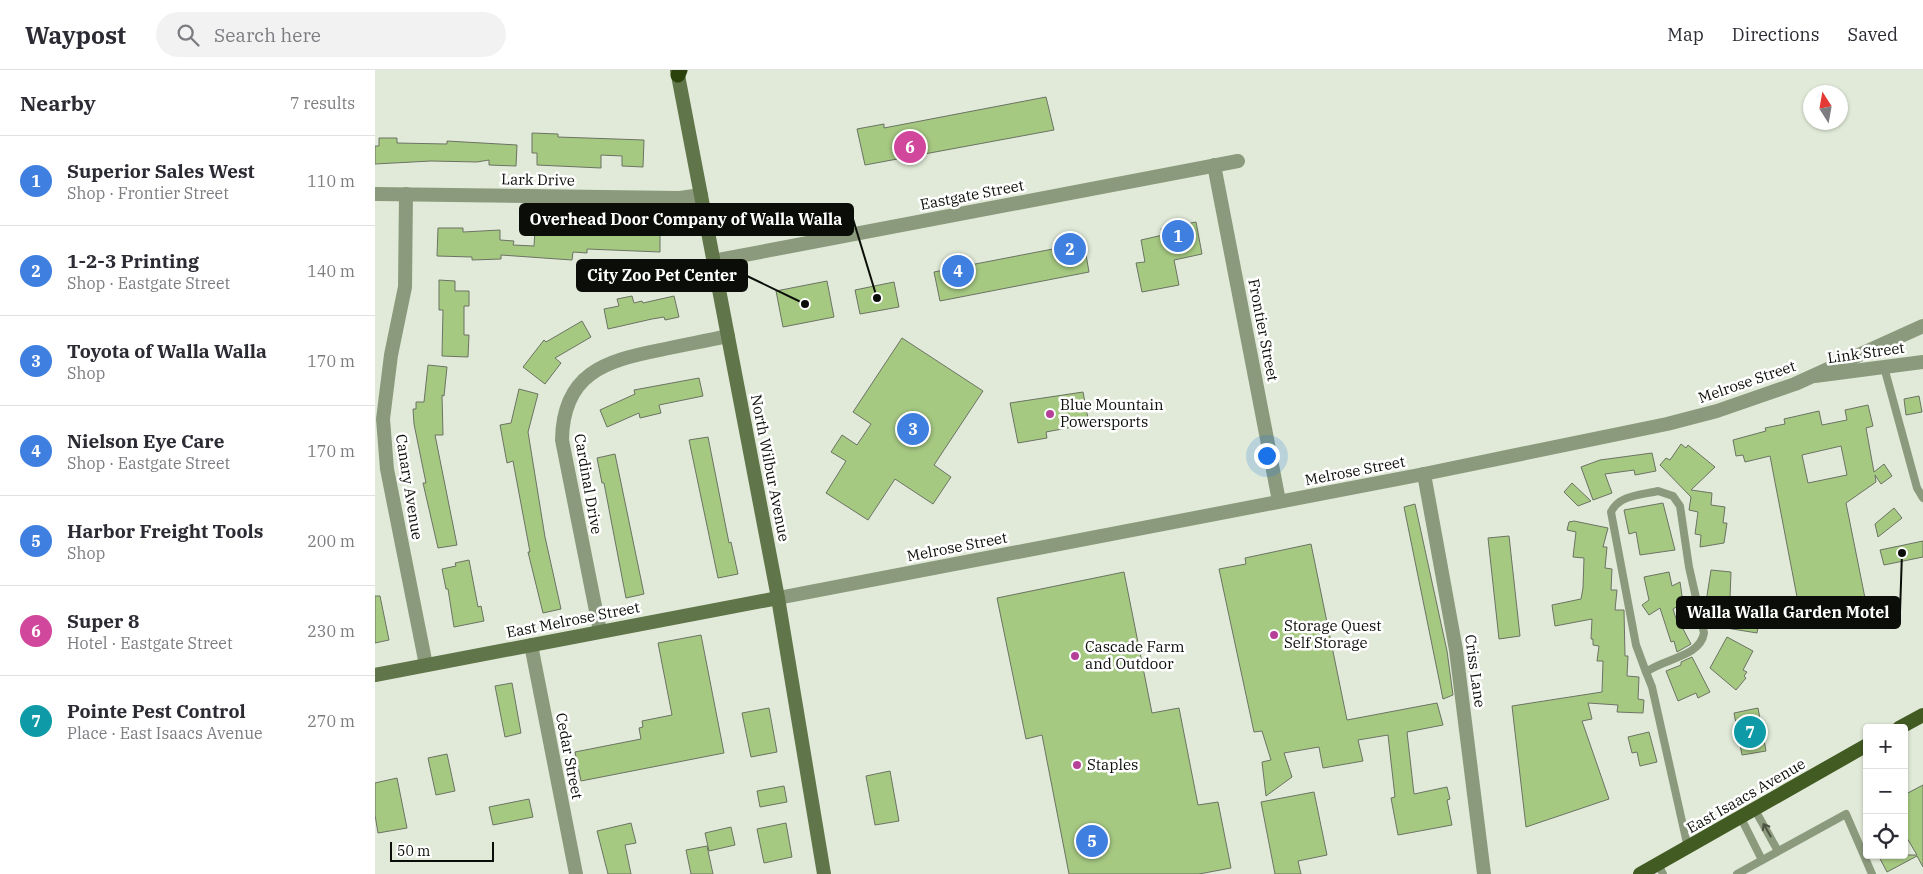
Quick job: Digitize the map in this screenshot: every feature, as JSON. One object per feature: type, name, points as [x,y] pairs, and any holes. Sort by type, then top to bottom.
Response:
[{"type":"main road","name":"North Wilbur Avenue","points":[[678,72],[778,598],[824,874]]},
{"type":"main road","name":"East Melrose Street","points":[[375,675],[778,598]]},
{"type":"main road","points":[[1906,724],[1923,714]]},
{"type":"main road","name":"East Isaacs Avenue","points":[[1640,874],[1661,869],[1687,848],[1863,747]]},
{"type":"street","name":"Eastgate Street","points":[[713,261],[1238,161]]},
{"type":"street","name":"Frontier Street","points":[[1214,165],[1279,502]]},
{"type":"street","name":"Lark Drive","points":[[375,194],[680,198],[701,195]]},
{"type":"street","name":"Canary Avenue","points":[[406,194],[405,287],[390,364],[383,419],[387,469],[426,665]]},
{"type":"street","name":"Melrose Street","points":[[778,598],[1424,474],[1683,420],[1751,400],[1813,377],[1923,326]]},
{"type":"street","name":"Cardinal Drive","points":[[600,631],[562,440],[564,417],[571,395],[581,381],[595,370],[610,362],[630,356],[728,336]]},
{"type":"street","name":"Link Street","points":[[1813,377],[1923,362]]},
{"type":"street","name":"Criss Lane","points":[[1424,474],[1457,650],[1484,874]]},
{"type":"street","name":"Cedar Street","points":[[531,645],[576,874]]},
{"type":"lane","points":[[1884,367],[1917,488],[1923,498]]},
{"type":"lane","points":[[1647,672],[1666,660],[1695,650],[1703,642],[1704,633],[1689,567],[1680,506],[1677,500],[1667,492],[1624,499],[1614,504],[1611,512],[1636,644],[1652,687],[1687,848]]},
{"type":"lane","points":[[1755,810],[1778,851]]},
{"type":"lane","points":[[1737,874],[1846,814],[1872,874]]},
{"type":"lane","points":[[1741,818],[1763,860]]},
{"type":"building","points":[[1046,97],[1054,130],[865,165],[857,129],[884,124],[884,128]]},
{"type":"building","points":[[532,133],[558,134],[558,137],[644,140],[643,167],[622,166],[622,156],[601,155],[601,168],[537,165],[537,153],[532,153]]},
{"type":"building","points":[[379,138],[397,138],[397,143],[447,144],[447,141],[517,145],[516,166],[489,165],[489,160],[477,162],[431,161],[375,164],[375,146],[379,146]]},
{"type":"building","points":[[1196,222],[1202,254],[1174,260],[1179,285],[1142,292],[1136,263],[1145,262],[1141,240],[1163,235],[1161,229]]},
{"type":"building","points":[[438,228],[463,228],[463,232],[500,230],[500,240],[514,241],[513,245],[534,246],[535,230],[574,231],[574,234],[601,235],[601,228],[660,231],[660,252],[587,249],[587,253],[573,252],[572,260],[501,255],[501,259],[472,260],[472,257],[437,256]]},
{"type":"building","points":[[1084,243],[1089,272],[940,301],[934,272]]},
{"type":"building","points":[[439,280],[455,281],[455,291],[469,291],[469,306],[464,306],[464,335],[469,335],[468,357],[442,356],[443,310],[439,310]]},
{"type":"building","points":[[827,281],[834,317],[783,327],[776,291]]},
{"type":"building","points":[[894,282],[899,307],[860,314],[855,290]]},
{"type":"building","points":[[632,296],[634,303],[642,301],[643,303],[674,296],[679,317],[665,320],[664,317],[652,319],[608,329],[604,309],[619,306],[617,299]]},
{"type":"building","points":[[582,321],[591,337],[555,358],[561,363],[545,384],[523,367],[544,340],[546,342]]},
{"type":"building","points":[[902,338],[983,391],[934,465],[951,477],[933,504],[895,479],[868,520],[826,493],[846,461],[831,452],[842,435],[857,445],[871,424],[853,412]]},
{"type":"building","points":[[428,365],[447,367],[444,396],[442,395],[443,435],[435,435],[457,545],[438,548],[423,483],[426,483],[414,424],[413,409],[416,409],[416,402],[424,402]]},
{"type":"building","points":[[699,378],[703,396],[659,405],[661,413],[640,418],[639,413],[607,427],[600,410],[635,394],[634,390]]},
{"type":"building","points":[[519,389],[538,394],[528,432],[545,537],[561,609],[543,613],[528,552],[530,552],[513,461],[507,463],[500,425],[511,423]]},
{"type":"building","name":"Blue Mountain Powersports","points":[[1083,392],[1089,424],[1046,432],[1047,438],[1018,443],[1010,403]]},
{"type":"building","points":[[1919,396],[1922,412],[1906,415],[1904,399]]},
{"type":"building","points":[[1868,405],[1873,426],[1866,428],[1874,472],[1884,464],[1892,476],[1881,484],[1875,475],[1876,482],[1846,503],[1869,618],[1858,620],[1857,613],[1802,623],[1770,456],[1745,462],[1743,455],[1736,456],[1733,440],[1766,431],[1765,428],[1785,424],[1784,419],[1819,411],[1822,425],[1847,420],[1845,410]],"holes":[[[1841,446],[1847,475],[1808,483],[1802,455]]]},
{"type":"building","points":[[708,437],[729,543],[731,542],[738,574],[718,578],[689,440]]},
{"type":"building","points":[[1681,444],[1686,448],[1688,445],[1715,467],[1691,490],[1712,493],[1711,505],[1725,507],[1723,523],[1727,523],[1724,543],[1700,547],[1701,535],[1695,534],[1698,512],[1689,510],[1691,497],[1660,465],[1666,458],[1670,460]]},
{"type":"building","points":[[1652,453],[1656,471],[1635,475],[1634,470],[1605,474],[1612,493],[1593,500],[1581,467],[1600,460]]},
{"type":"building","points":[[615,454],[644,594],[626,598],[604,483],[602,483],[597,458]]},
{"type":"building","points":[[1572,483],[1591,501],[1578,506],[1564,492]]},
{"type":"building","points":[[1663,503],[1675,550],[1640,555],[1636,532],[1629,534],[1624,510]]},
{"type":"building","name":"Storage Quest Self Storage","points":[[1415,504],[1447,651],[1453,695],[1443,699],[1404,507]]},
{"type":"building","points":[[1894,508],[1902,518],[1878,537],[1875,524]]},
{"type":"building","points":[[1574,521],[1608,528],[1603,547],[1607,547],[1605,568],[1612,569],[1611,590],[1617,590],[1615,610],[1624,610],[1625,656],[1628,656],[1627,676],[1639,677],[1638,699],[1644,700],[1643,713],[1617,712],[1618,705],[1588,703],[1592,719],[1582,721],[1609,799],[1526,827],[1512,706],[1602,692],[1603,661],[1597,661],[1599,646],[1593,645],[1593,639],[1591,639],[1592,619],[1555,626],[1552,605],[1581,599],[1583,588],[1584,558],[1573,557],[1576,532],[1567,530],[1569,522]]},
{"type":"building","points":[[1509,536],[1520,636],[1499,639],[1488,538]]},
{"type":"building","points":[[1923,541],[1923,557],[1884,565],[1880,550]]},
{"type":"building","points":[[1311,544],[1347,720],[1437,703],[1443,725],[1407,732],[1414,794],[1447,787],[1450,799],[1447,800],[1452,825],[1398,835],[1391,798],[1395,797],[1388,735],[1358,740],[1363,761],[1323,768],[1319,747],[1284,753],[1292,777],[1266,796],[1262,762],[1271,760],[1262,731],[1254,732],[1219,569],[1246,564],[1245,558]]},
{"type":"building","points":[[469,560],[478,607],[481,606],[484,621],[454,627],[448,589],[446,589],[442,569],[456,566],[455,563]]},
{"type":"building","points":[[1711,570],[1731,572],[1730,598],[1743,600],[1741,614],[1760,617],[1757,633],[1720,627],[1724,605],[1706,602]]},
{"type":"building","points":[[1124,572],[1152,713],[1179,708],[1198,805],[1218,802],[1231,868],[1199,874],[1069,874],[1042,735],[1026,739],[997,598]]},
{"type":"building","points":[[1669,572],[1672,586],[1680,582],[1683,603],[1673,609],[1679,628],[1682,627],[1691,644],[1677,652],[1674,641],[1671,642],[1660,608],[1649,615],[1642,605],[1649,600],[1644,577]]},
{"type":"building","points":[[375,596],[380,596],[389,640],[375,643]]},
{"type":"building","points":[[701,635],[724,753],[581,781],[575,752],[641,739],[639,728],[643,727],[642,721],[672,715],[658,643]]},
{"type":"building","points":[[1727,637],[1753,651],[1743,670],[1747,672],[1744,676],[1746,678],[1736,690],[1710,668]]},
{"type":"building","points":[[1692,657],[1710,692],[1698,698],[1696,693],[1678,701],[1666,671],[1681,665],[1681,662]]},
{"type":"building","points":[[512,683],[521,733],[505,737],[495,686]]},
{"type":"building","points":[[769,708],[777,752],[751,757],[742,713]]},
{"type":"building","points":[[1758,708],[1766,751],[1742,755],[1734,713]]},
{"type":"building","points":[[1649,732],[1657,762],[1640,766],[1637,752],[1632,753],[1628,737]]},
{"type":"building","points":[[447,754],[455,791],[436,795],[428,758]]},
{"type":"building","points":[[890,771],[899,821],[875,825],[866,776]]},
{"type":"building","points":[[397,778],[407,828],[378,833],[375,815],[375,783]]},
{"type":"building","points":[[1923,785],[1923,867],[1917,856],[1887,872],[1880,859],[1908,859],[1908,855],[1917,855],[1908,840],[1908,793]]},
{"type":"building","points":[[784,786],[787,802],[760,807],[757,791]]},
{"type":"building","points":[[1314,792],[1327,855],[1298,861],[1301,874],[1275,874],[1261,802]]},
{"type":"building","points":[[529,799],[533,817],[493,825],[489,807]]},
{"type":"building","points":[[631,823],[636,843],[625,845],[631,874],[608,874],[597,831]]},
{"type":"building","points":[[786,823],[792,857],[764,863],[757,829]]},
{"type":"building","points":[[731,827],[735,845],[709,851],[705,833]]},
{"type":"building","points":[[707,846],[713,874],[691,874],[686,850]]},
{"type":"place","name":"Super 8","points":[[910,147]]},
{"type":"place","name":"Superior Sales West","points":[[1178,236]]},
{"type":"place","name":"1-2-3 Printing","points":[[1070,249]]},
{"type":"place","name":"Nielson Eye Care","points":[[958,271]]},
{"type":"place","name":"Overhead Door Company of Walla Walla","points":[[877,298]]},
{"type":"place","name":"City Zoo Pet Center","points":[[805,304]]},
{"type":"place","name":"Blue Mountain Powersports","points":[[1050,414]]},
{"type":"place","name":"Toyota of Walla Walla","points":[[913,429]]},
{"type":"place","name":"Walla Walla Garden Motel","points":[[1902,553]]},
{"type":"place","name":"Storage Quest Self Storage","points":[[1274,635]]},
{"type":"place","name":"Cascade Farm and Outdoor","points":[[1075,656]]},
{"type":"place","name":"Pointe Pest Control","points":[[1750,732]]},
{"type":"place","name":"Staples","points":[[1077,765]]},
{"type":"place","name":"Harbor Freight Tools","points":[[1092,841]]}]
